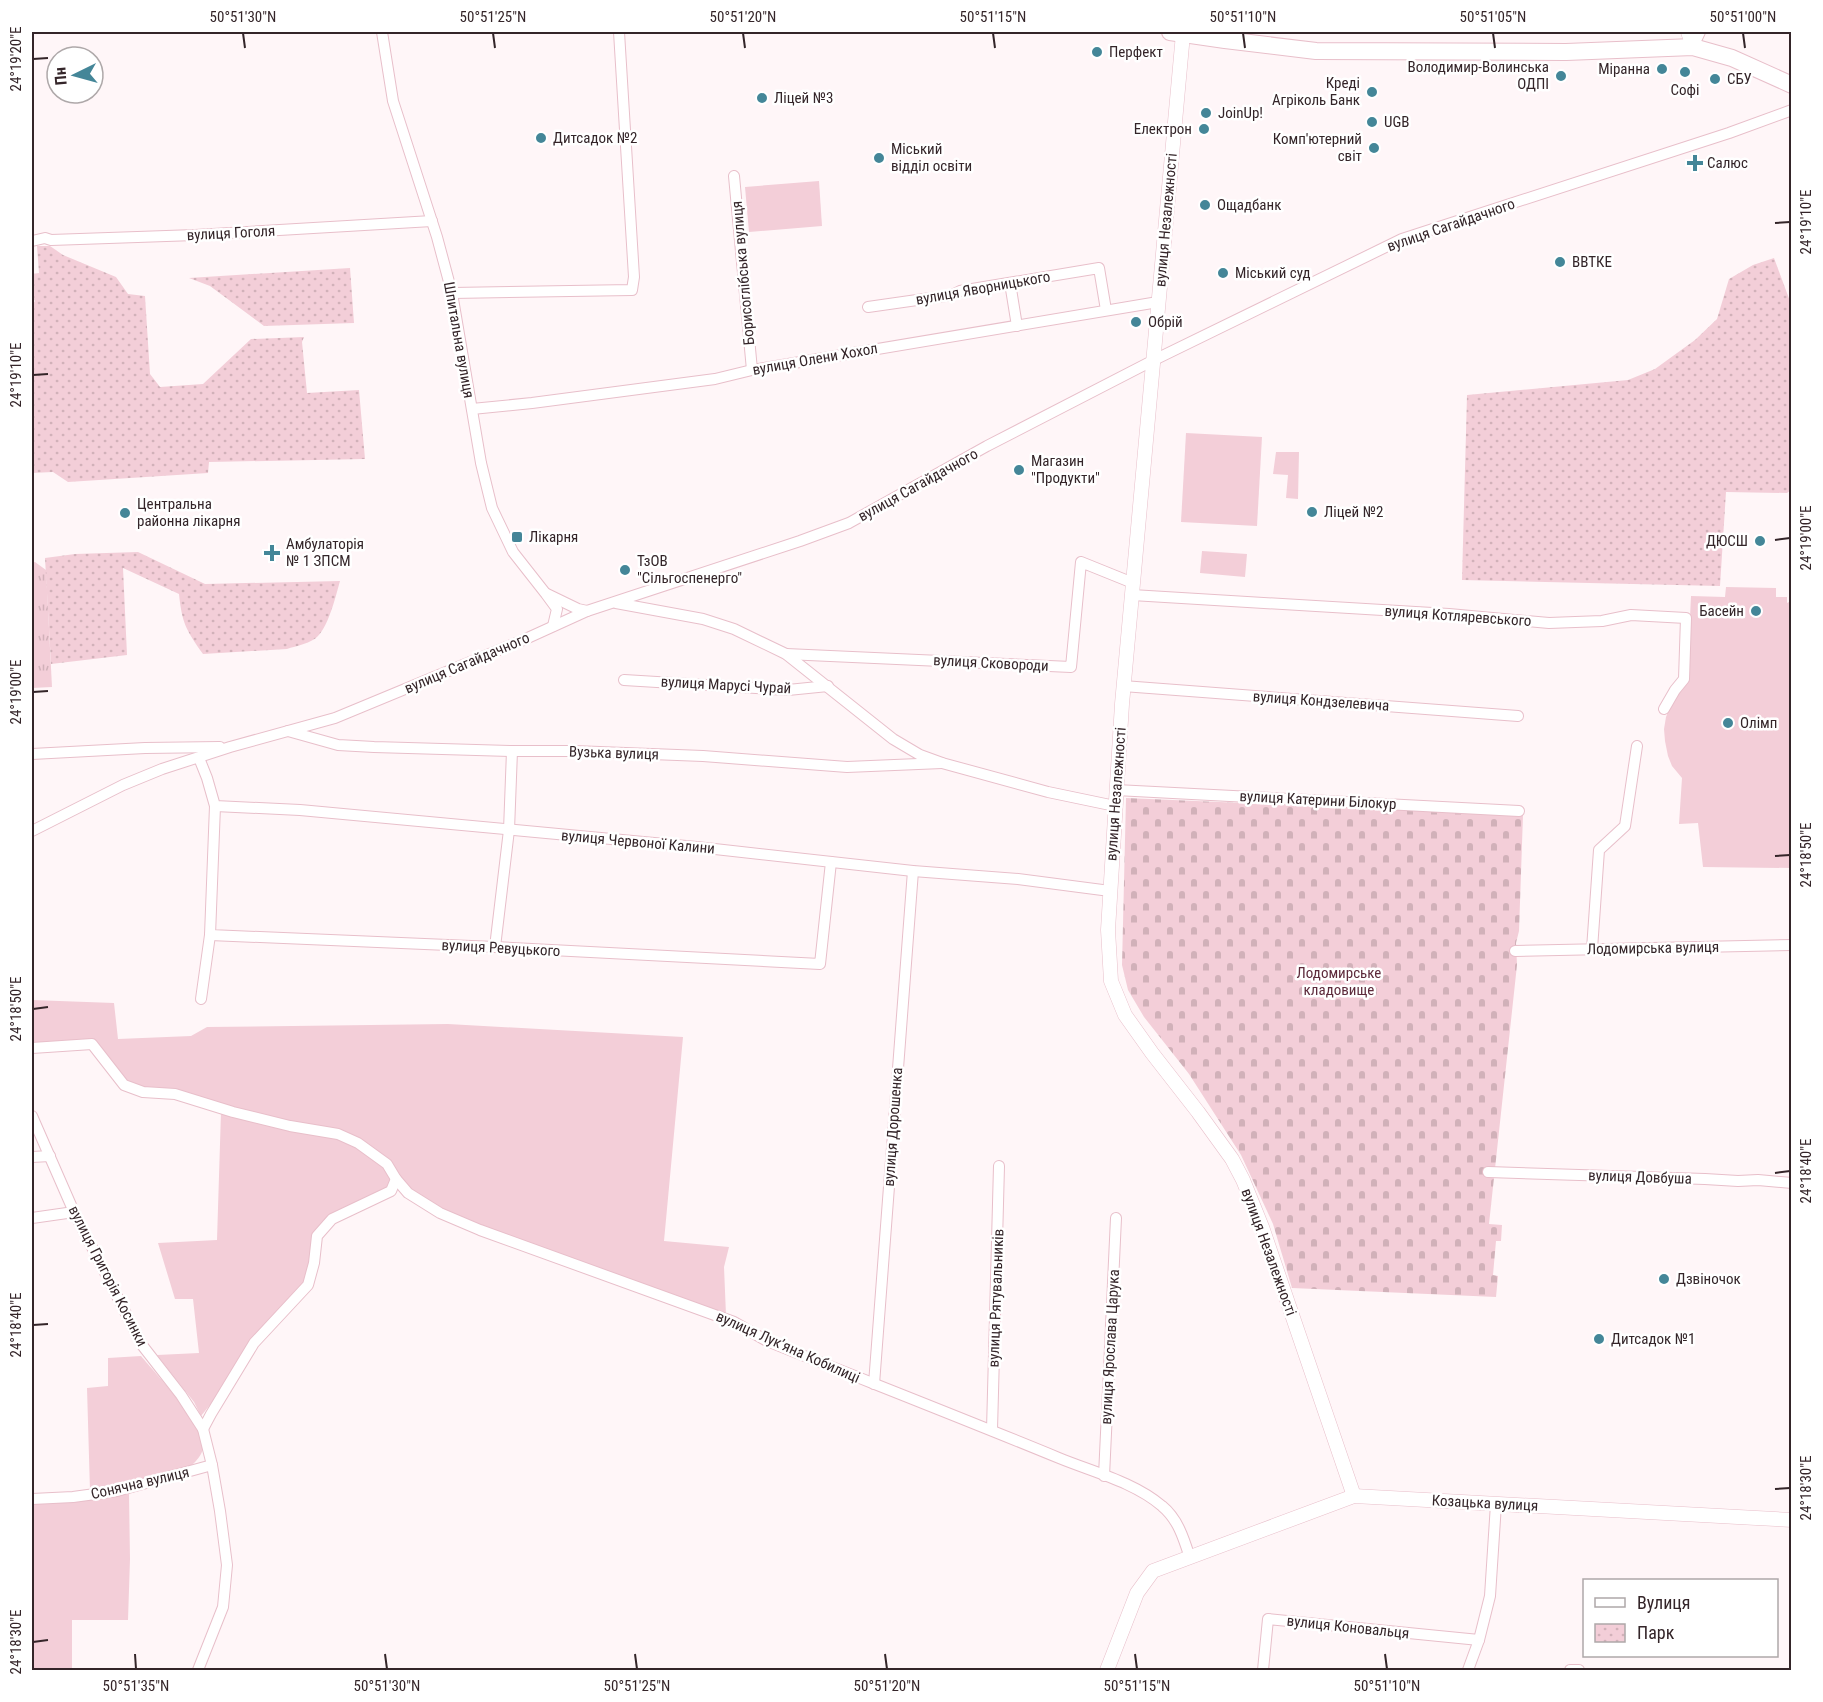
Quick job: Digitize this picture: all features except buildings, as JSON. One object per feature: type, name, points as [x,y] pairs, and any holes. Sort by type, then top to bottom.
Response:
[{"type":"main road","points":[[1176,33],[1316,51],[1566,52],[1694,37],[1732,58],[1791,85]]},
{"type":"street","name":"Шпитальна вулиця","points":[[382,32],[393,101],[432,221],[452,293],[481,463],[492,508],[513,552],[546,594],[587,611]]},
{"type":"street","points":[[452,293],[632,290],[634,277],[619,32]]},
{"type":"street","name":"вулиця Незалежності","points":[[1176,33],[1158,302],[1116,790],[1108,930],[1111,981],[1125,1015],[1232,1159],[1243,1180],[1262,1227],[1354,1496]]},
{"type":"street","name":"вулиця Сагайдачного","points":[[32,831],[123,785],[162,770],[230,747],[335,718],[521,642],[587,611],[849,523],[987,446],[1152,361],[1402,239],[1729,133],[1791,110]]},
{"type":"street","name":"Борисоглібська вулиця","points":[[734,176],[752,370]]},
{"type":"street","name":"вулиця Гоголя","points":[[32,241],[45,238],[51,240],[195,235],[432,221]]},
{"type":"street","name":"вулиця Яворницького","points":[[868,307],[952,295],[960,291],[1099,268],[1106,310]]},
{"type":"street","points":[[1010,283],[1017,326]]},
{"type":"street","name":"вулиця Олени Хохол","points":[[471,409],[703,380],[1158,302]]},
{"type":"street","name":"вулиця Сковороди","points":[[786,654],[1071,667],[1081,562],[1132,589]]},
{"type":"street","name":"вулиця Котляревського","points":[[1132,589],[1549,623],[1602,621],[1631,615],[1686,618],[1684,679],[1664,709]]},
{"type":"street","points":[[546,594],[557,609],[553,626]]},
{"type":"street","points":[[613,603],[703,619],[734,629],[786,654],[893,739],[942,763],[1048,792],[1115,806]]},
{"type":"street","name":"вулиця Марусі Чурай","points":[[624,680],[788,690],[828,686]]},
{"type":"street","name":"вулиця Кондзелевича","points":[[1124,686],[1518,716]]},
{"type":"street","name":"Вузька вулиця","points":[[288,731],[338,745],[703,756],[847,767],[942,763]]},
{"type":"street","points":[[1592,949],[1599,850],[1625,826],[1637,746]]},
{"type":"street","points":[[32,754],[230,747]]},
{"type":"street","points":[[162,770],[167,763],[164,748]]},
{"type":"street","points":[[495,947],[509,830],[512,752]]},
{"type":"street","points":[[198,758],[207,778],[215,806],[210,935],[201,999]]},
{"type":"street","name":"вулиця Катерини Білокур","points":[[1116,790],[1519,811]]},
{"type":"street","name":"вулиця Червоної Калини","points":[[215,806],[300,810],[697,847],[913,871],[1018,879],[1110,891]]},
{"type":"street","name":"вулиця Ревуцького","points":[[210,935],[820,964],[831,862]]},
{"type":"street","name":"вулиця Дорошенка","points":[[874,1384],[913,871]]},
{"type":"street","name":"Лодомирська вулиця","points":[[1515,951],[1791,945]]},
{"type":"street","name":"вулиця Лукʼяна Кобилиці","points":[[32,1048],[92,1044],[124,1085],[143,1092],[175,1094],[290,1126],[338,1134],[358,1143],[387,1164],[408,1193],[440,1213],[480,1230],[734,1322],[767,1341],[1145,1493],[1164,1507],[1175,1521],[1190,1558]]},
{"type":"street","name":"вулиця Григорія Косинки","points":[[32,1116],[74,1212],[142,1345],[181,1395],[203,1429],[212,1465],[227,1565],[223,1607],[198,1671]]},
{"type":"street","points":[[32,1157],[50,1156]]},
{"type":"street","name":"вулиця Рятувальників","points":[[992,1430],[999,1166]]},
{"type":"street","name":"вулиця Довбуша","points":[[1488,1172],[1758,1180],[1791,1184]]},
{"type":"street","points":[[203,1429],[254,1343],[308,1285],[314,1263],[317,1236],[332,1219],[391,1191],[396,1179]]},
{"type":"street","points":[[32,1218],[74,1212]]},
{"type":"street","name":"вулиця Ярослава Царука","points":[[1104,1476],[1116,1218]]},
{"type":"street","name":"Сонячна вулиця","points":[[32,1499],[73,1497],[117,1491],[212,1465]]},
{"type":"street","name":"Козацька вулиця","points":[[1107,1671],[1137,1593],[1153,1571],[1354,1496],[1791,1520]]},
{"type":"street","points":[[1468,1671],[1479,1640],[1490,1596],[1496,1504]]},
{"type":"street","name":"вулиця Коновальця","points":[[1263,1671],[1268,1619],[1479,1640]]},
{"type":"street","points":[[1570,1671],[1579,1671]]},
{"type":"green space","points":[[819,181],[822,226],[749,232],[745,187]]},
{"type":"green space","points":[[37,246],[50,246],[63,255],[116,277],[128,294],[145,296],[150,374],[160,387],[203,384],[251,339],[304,337],[302,342],[307,393],[359,390],[365,459],[209,462],[208,473],[68,482],[53,472],[32,473],[32,305],[35,301],[32,297],[32,274],[39,273]]},
{"type":"green space","points":[[1774,258],[1791,304],[1791,490],[1787,493],[1726,492],[1720,586],[1462,580],[1467,395],[1628,380],[1655,369],[1695,340],[1717,319],[1729,279],[1753,265]]},
{"type":"green space","points":[[350,268],[354,323],[264,326],[210,286],[189,278]]},
{"type":"green space","points":[[1186,433],[1262,437],[1257,526],[1181,522]]},
{"type":"green space","points":[[1276,452],[1299,452],[1298,499],[1286,498],[1288,475],[1273,474]]},
{"type":"green space","points":[[1202,551],[1247,554],[1245,577],[1200,573]]},
{"type":"green space","points":[[138,552],[205,584],[340,581],[326,625],[312,641],[287,649],[203,654],[186,626],[179,594],[123,568],[127,655],[51,664],[45,558],[75,554]]},
{"type":"green space","points":[[35,562],[46,570],[52,687],[32,688],[32,563]]},
{"type":"green space","name":"Олімп","points":[[1726,587],[1776,588],[1776,597],[1787,597],[1787,603],[1791,601],[1791,868],[1703,867],[1698,823],[1679,824],[1682,778],[1672,766],[1668,756],[1664,729],[1666,717],[1673,699],[1687,681],[1691,596],[1725,597]]},
{"type":"green space","name":"Лодомирське кладовище","points":[[1126,798],[1523,815],[1519,931],[1516,943],[1517,965],[1489,1224],[1502,1225],[1501,1241],[1496,1241],[1493,1275],[1498,1276],[1496,1297],[1292,1288],[1273,1224],[1241,1155],[1189,1074],[1144,1017],[1128,990],[1122,965]]},
{"type":"green space","points":[[32,1000],[114,1003],[118,1039],[191,1036],[207,1027],[448,1024],[683,1037],[664,1241],[729,1247],[724,1267],[726,1315],[452,1215],[427,1201],[388,1171],[391,1182],[389,1190],[354,1205],[316,1236],[306,1285],[201,1416],[194,1402],[157,1355],[199,1353],[193,1299],[175,1299],[158,1243],[217,1240],[221,1112],[126,1083],[94,1041],[32,1045]]},
{"type":"green space","points":[[141,1356],[189,1415],[202,1440],[203,1449],[199,1458],[192,1465],[116,1488],[90,1491],[87,1388],[108,1386],[108,1358]]},
{"type":"green space","points":[[129,1494],[128,1620],[72,1620],[72,1670],[32,1670],[32,1503],[75,1501]]},
{"type":"place","name":"Перфект","points":[[1097,52]]},
{"type":"place","name":"Міранна","points":[[1662,69]]},
{"type":"place","name":"Софі","points":[[1685,72]]},
{"type":"place","name":"Володимир-Волинська ОДПІ","points":[[1561,76]]},
{"type":"place","name":"СБУ","points":[[1715,79]]},
{"type":"place","name":"Креді Агріколь Банк","points":[[1372,92]]},
{"type":"place","name":"Ліцей №3","points":[[762,98]]},
{"type":"place","name":"JoinUp!","points":[[1206,113]]},
{"type":"place","name":"UGB","points":[[1372,122]]},
{"type":"place","name":"Електрон","points":[[1204,129]]},
{"type":"place","name":"Дитсадок №2","points":[[541,138]]},
{"type":"place","name":"Комп'ютерний світ","points":[[1374,148]]},
{"type":"place","name":"Міський відділ освіти","points":[[879,158]]},
{"type":"place","name":"Салюс","points":[[1695,163]]},
{"type":"place","name":"Ощадбанк","points":[[1205,205]]},
{"type":"place","name":"ВВТКЕ","points":[[1560,262]]},
{"type":"place","name":"Міський суд","points":[[1223,273]]},
{"type":"place","name":"Обрій","points":[[1136,322]]},
{"type":"place","name":"Магазин \"Продукти\"","points":[[1019,470]]},
{"type":"place","name":"Ліцей №2","points":[[1312,512]]},
{"type":"place","name":"Центральна районна лікарня","points":[[125,513]]},
{"type":"place","name":"Лікарня","points":[[517,537]]},
{"type":"place","name":"ДЮСШ","points":[[1760,541]]},
{"type":"place","name":"Амбулаторія № 1 ЗПСМ","points":[[272,553]]},
{"type":"place","name":"ТзОВ \"Сільгоспенерго\"","points":[[625,570]]},
{"type":"place","name":"Басейн","points":[[1756,611]]},
{"type":"place","name":"Олімп","points":[[1728,723]]},
{"type":"place","name":"Дзвіночок","points":[[1664,1279]]},
{"type":"place","name":"Дитсадок №1","points":[[1599,1339]]}]
